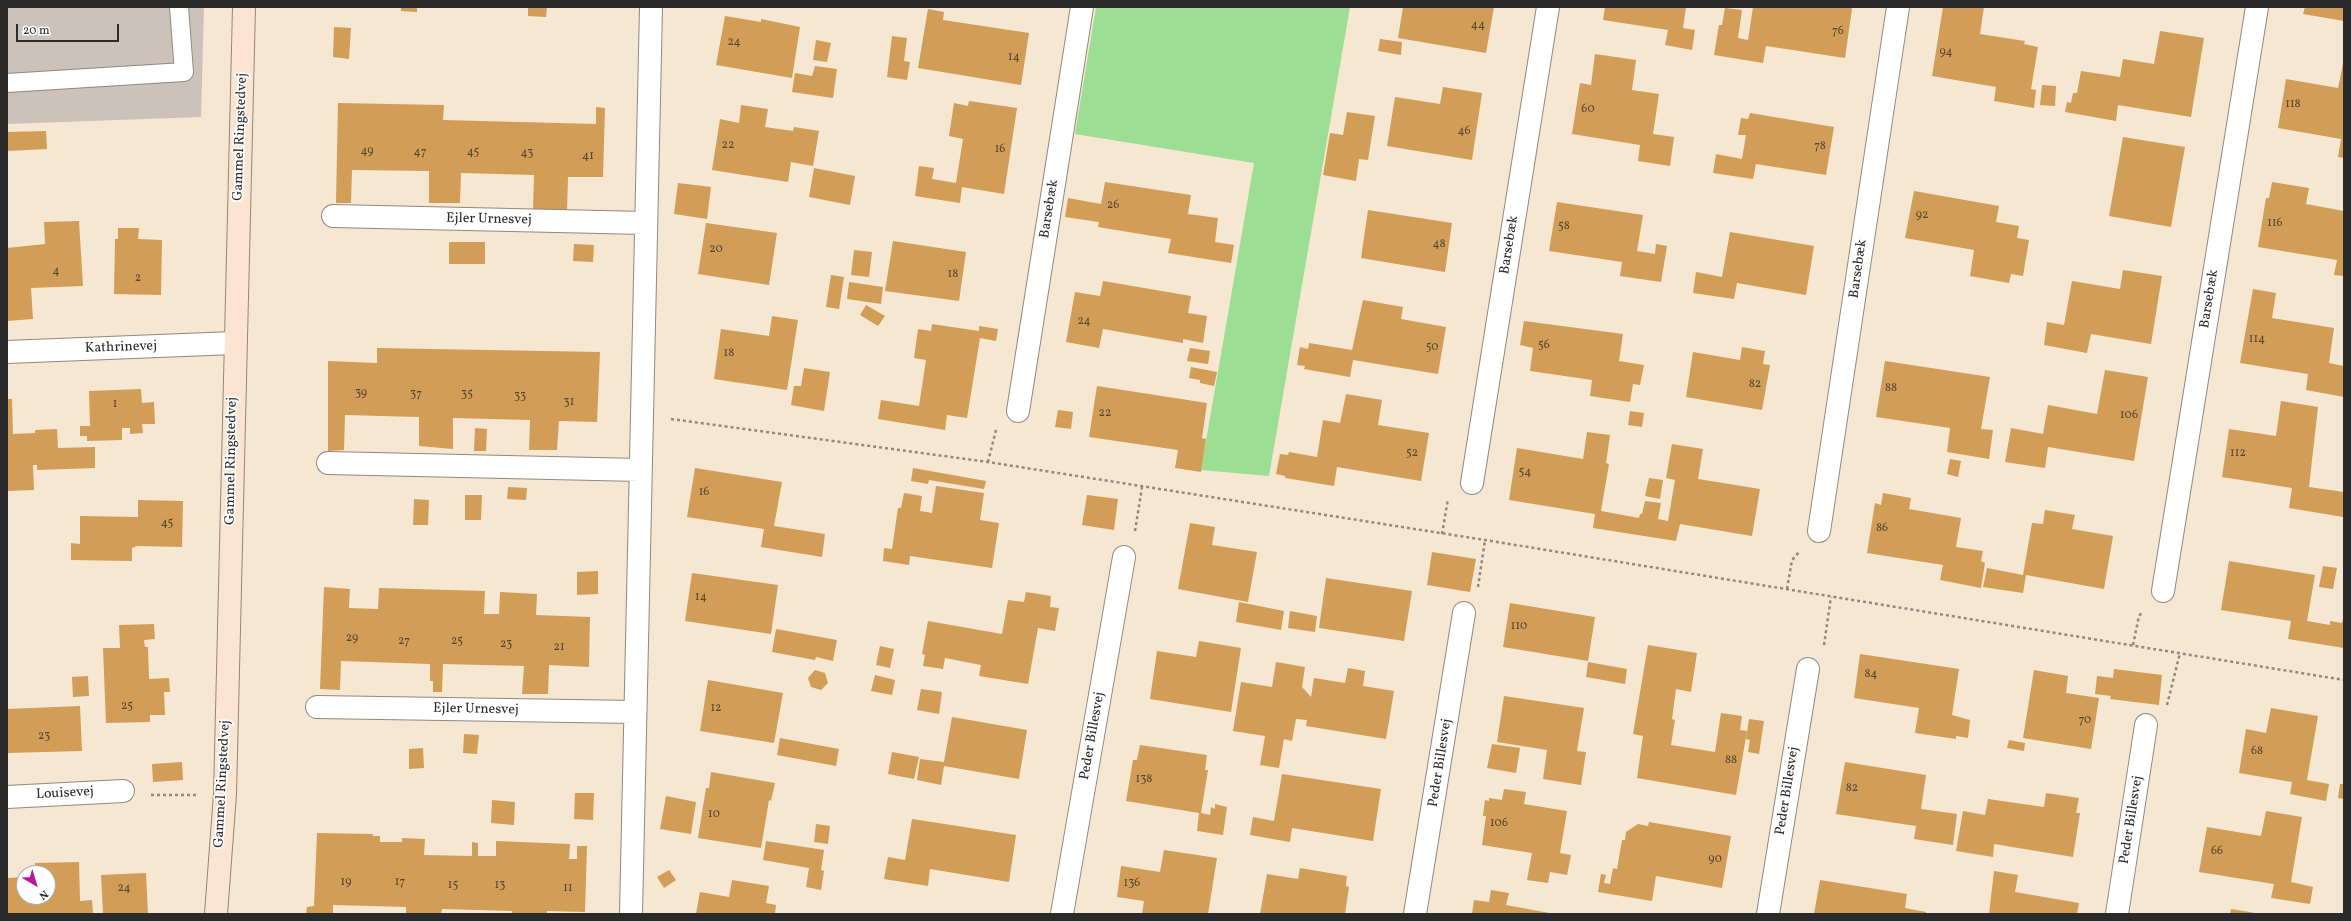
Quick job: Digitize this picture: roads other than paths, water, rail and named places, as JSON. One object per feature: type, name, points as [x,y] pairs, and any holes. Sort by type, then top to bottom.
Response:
[{"type":"street","name":"Gammel Ringstedvej","points":[[216,914],[225,794],[234,343],[244,7]]},
{"type":"street","points":[[631,914],[634,712],[651,7]]},
{"type":"street","name":"Barsebæk","points":[[1018,411],[1082,7]]},
{"type":"street","name":"Barsebæk","points":[[1472,483],[1548,7]]},
{"type":"street","name":"Barsebæk","points":[[1820,530],[1898,7]]},
{"type":"street","name":"Barsebæk","points":[[2163,591],[2257,7]]},
{"type":"street","name":"Ejler Urnesvej","points":[[333,216],[645,223]]},
{"type":"street","name":"Kathrinevej","points":[[7,352],[234,343]]},
{"type":"street","points":[[328,462],[640,470]]},
{"type":"street","name":"Peder Billesvej","points":[[1062,914],[1124,557]]},
{"type":"street","name":"Peder Billesvej","points":[[1415,914],[1464,613]]},
{"type":"street","name":"Peder Billesvej","points":[[1768,914],[1808,669]]},
{"type":"street","name":"Ejler Urnesvej","points":[[317,707],[634,712]]},
{"type":"street","name":"Peder Billesvej","points":[[2117,914],[2146,725]]},
{"type":"street","name":"Louisevej","points":[[7,797],[123,791]]},
{"type":"lane","points":[[7,83],[184,72],[179,7]]}]
